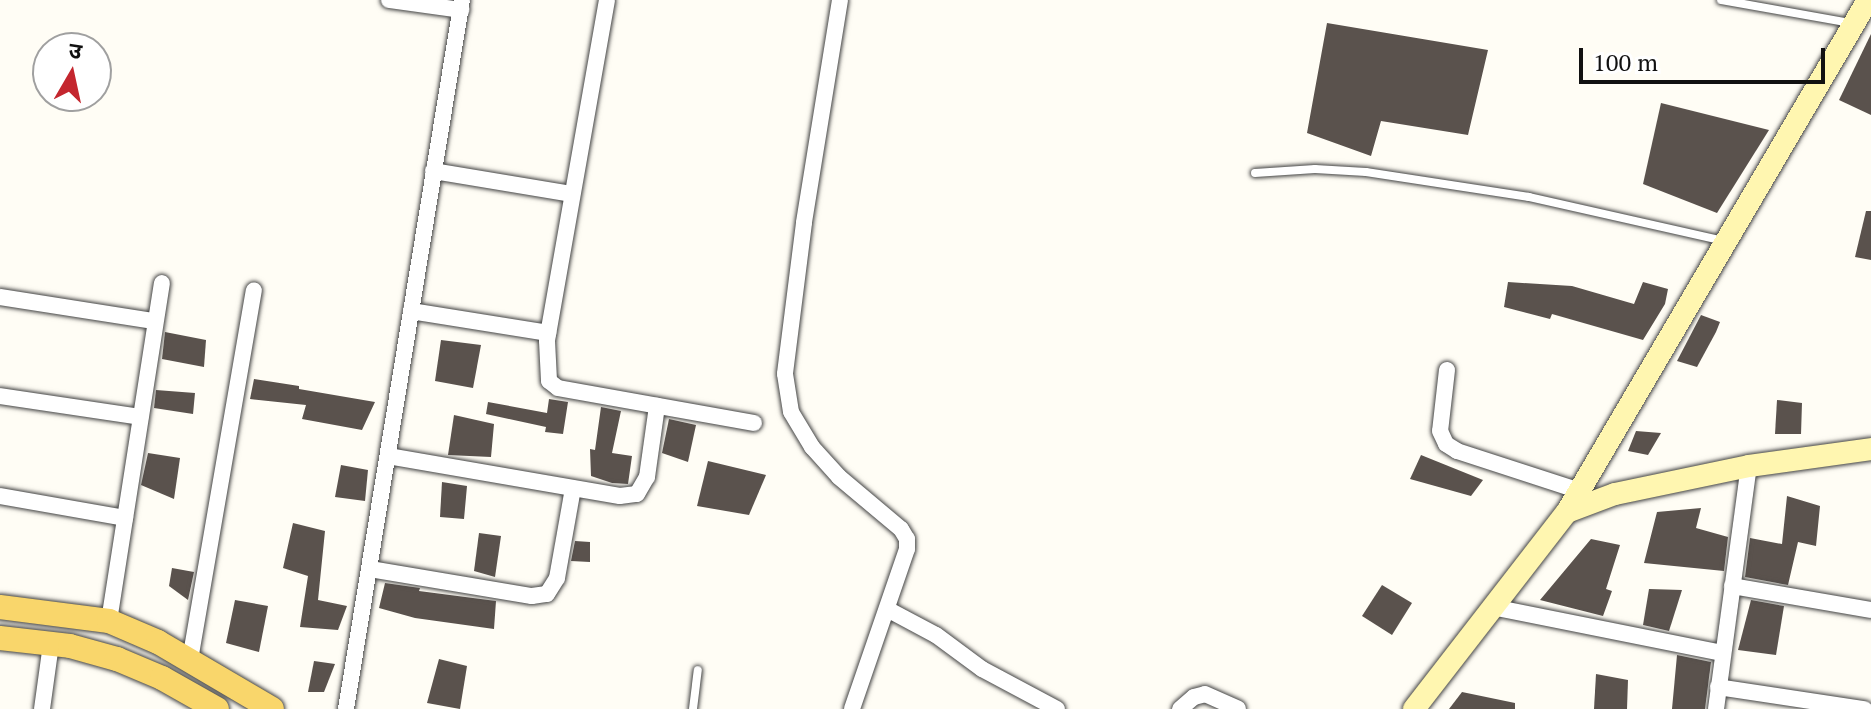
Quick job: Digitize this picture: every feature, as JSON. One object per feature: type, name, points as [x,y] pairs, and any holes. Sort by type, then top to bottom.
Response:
[{"type":"main road","points":[[0,607],[109,621],[158,642],[272,709]]},
{"type":"main road","points":[[0,638],[51,644],[117,659],[162,678],[217,709]]},
{"type":"street","points":[[346,709],[462,5],[389,0]]},
{"type":"street","points":[[607,0],[548,333],[546,369],[549,381],[558,388],[754,423]]},
{"type":"street","points":[[840,0],[804,223],[785,374],[791,412],[812,447],[839,477],[901,529],[907,539],[887,609],[852,709]]},
{"type":"street","points":[[1414,709],[1567,512],[1868,0]]},
{"type":"street","points":[[433,171],[572,194]]},
{"type":"street","points":[[109,621],[162,283]]},
{"type":"street","points":[[190,660],[254,290]]},
{"type":"street","points":[[0,297],[154,321]]},
{"type":"street","points":[[411,311],[548,333]]},
{"type":"street","points":[[1447,370],[1440,431],[1446,444],[1457,451],[1580,491]]},
{"type":"street","points":[[0,396],[140,417]]},
{"type":"street","points":[[388,456],[620,496],[637,494],[647,477],[657,406]]},
{"type":"street","points":[[1567,512],[1615,494],[1749,466],[1871,449]]},
{"type":"street","points":[[1716,709],[1749,466]]},
{"type":"street","points":[[370,569],[532,596],[547,594],[557,578],[573,488]]},
{"type":"street","points":[[0,496],[125,518]]},
{"type":"street","points":[[1732,586],[1871,610]]},
{"type":"street","points":[[1492,607],[1722,653]]},
{"type":"street","points":[[887,609],[936,635],[982,669],[1057,709]]},
{"type":"street","points":[[42,709],[51,644]]},
{"type":"street","points":[[1718,687],[1864,709]]},
{"type":"street","points":[[1180,709],[1194,697],[1205,694],[1238,709]]},
{"type":"lane","points":[[1721,0],[1854,24]]},
{"type":"lane","points":[[1255,173],[1315,169],[1366,172],[1529,197],[1728,242]]},
{"type":"lane","points":[[693,709],[698,670]]},
{"type":"building","points":[[1327,23],[1488,50],[1468,135],[1381,121],[1371,156],[1307,133]]},
{"type":"building","points":[[1871,34],[1871,115],[1839,100]]},
{"type":"building","points":[[1661,103],[1769,130],[1717,213],[1643,184]]},
{"type":"building","points":[[1866,211],[1871,211],[1871,260],[1855,257]]},
{"type":"building","points":[[1508,282],[1572,286],[1634,304],[1643,282],[1668,289],[1665,304],[1643,340],[1552,314],[1550,319],[1504,307]]},
{"type":"building","points":[[1701,315],[1720,322],[1697,367],[1677,361]]},
{"type":"building","points":[[165,332],[206,340],[204,367],[162,359]]},
{"type":"building","points":[[441,340],[481,345],[473,388],[435,381]]},
{"type":"building","points":[[254,379],[375,402],[362,430],[302,419],[306,405],[250,399]]},
{"type":"building","points":[[156,390],[195,393],[193,414],[154,408]]},
{"type":"building","points":[[549,399],[568,402],[563,434],[545,432],[546,427],[486,414],[488,402],[547,413]]},
{"type":"building","points":[[1777,400],[1802,403],[1801,434],[1775,434]]},
{"type":"building","points":[[601,407],[621,411],[612,453],[632,456],[628,484],[612,483],[591,476],[590,449],[595,450]]},
{"type":"building","points":[[454,415],[494,424],[491,457],[448,455]]},
{"type":"building","points":[[669,419],[696,425],[688,462],[662,453]]},
{"type":"building","points":[[1636,431],[1661,433],[1648,455],[1628,451]]},
{"type":"building","points":[[148,453],[180,458],[174,499],[141,485]]},
{"type":"building","points":[[1421,455],[1483,480],[1471,496],[1410,479]]},
{"type":"building","points":[[708,461],[766,475],[749,515],[697,506]]},
{"type":"building","points":[[341,465],[368,470],[365,501],[335,497]]},
{"type":"building","points":[[442,482],[467,486],[464,519],[440,517]]},
{"type":"building","points":[[1787,496],[1820,506],[1816,546],[1798,542],[1788,585],[1745,577],[1750,538],[1782,544]]},
{"type":"building","points":[[1701,508],[1696,528],[1728,537],[1724,571],[1644,563],[1657,512]]},
{"type":"building","points":[[293,523],[325,531],[318,600],[347,606],[338,630],[300,627],[308,576],[283,568]]},
{"type":"building","points":[[479,533],[501,536],[495,577],[474,571]]},
{"type":"building","points":[[1591,539],[1620,545],[1606,589],[1612,591],[1603,616],[1540,600]]},
{"type":"building","points":[[575,541],[590,542],[590,562],[571,561]]},
{"type":"building","points":[[172,568],[194,572],[188,600],[169,586]]},
{"type":"building","points":[[385,583],[420,588],[419,591],[496,601],[494,629],[415,618],[379,608]]},
{"type":"building","points":[[1382,585],[1412,603],[1392,635],[1362,616]]},
{"type":"building","points":[[1649,589],[1682,590],[1669,631],[1643,625]]},
{"type":"building","points":[[235,600],[268,606],[259,652],[226,643]]},
{"type":"building","points":[[1751,600],[1784,606],[1776,655],[1738,650]]},
{"type":"building","points":[[1677,655],[1711,662],[1705,709],[1672,709]]},
{"type":"building","points":[[439,659],[467,666],[460,709],[427,703]]},
{"type":"building","points":[[314,661],[335,664],[324,692],[308,692]]},
{"type":"building","points":[[1596,674],[1628,680],[1627,709],[1594,709]]},
{"type":"building","points":[[1462,692],[1515,703],[1515,709],[1449,709]]}]
